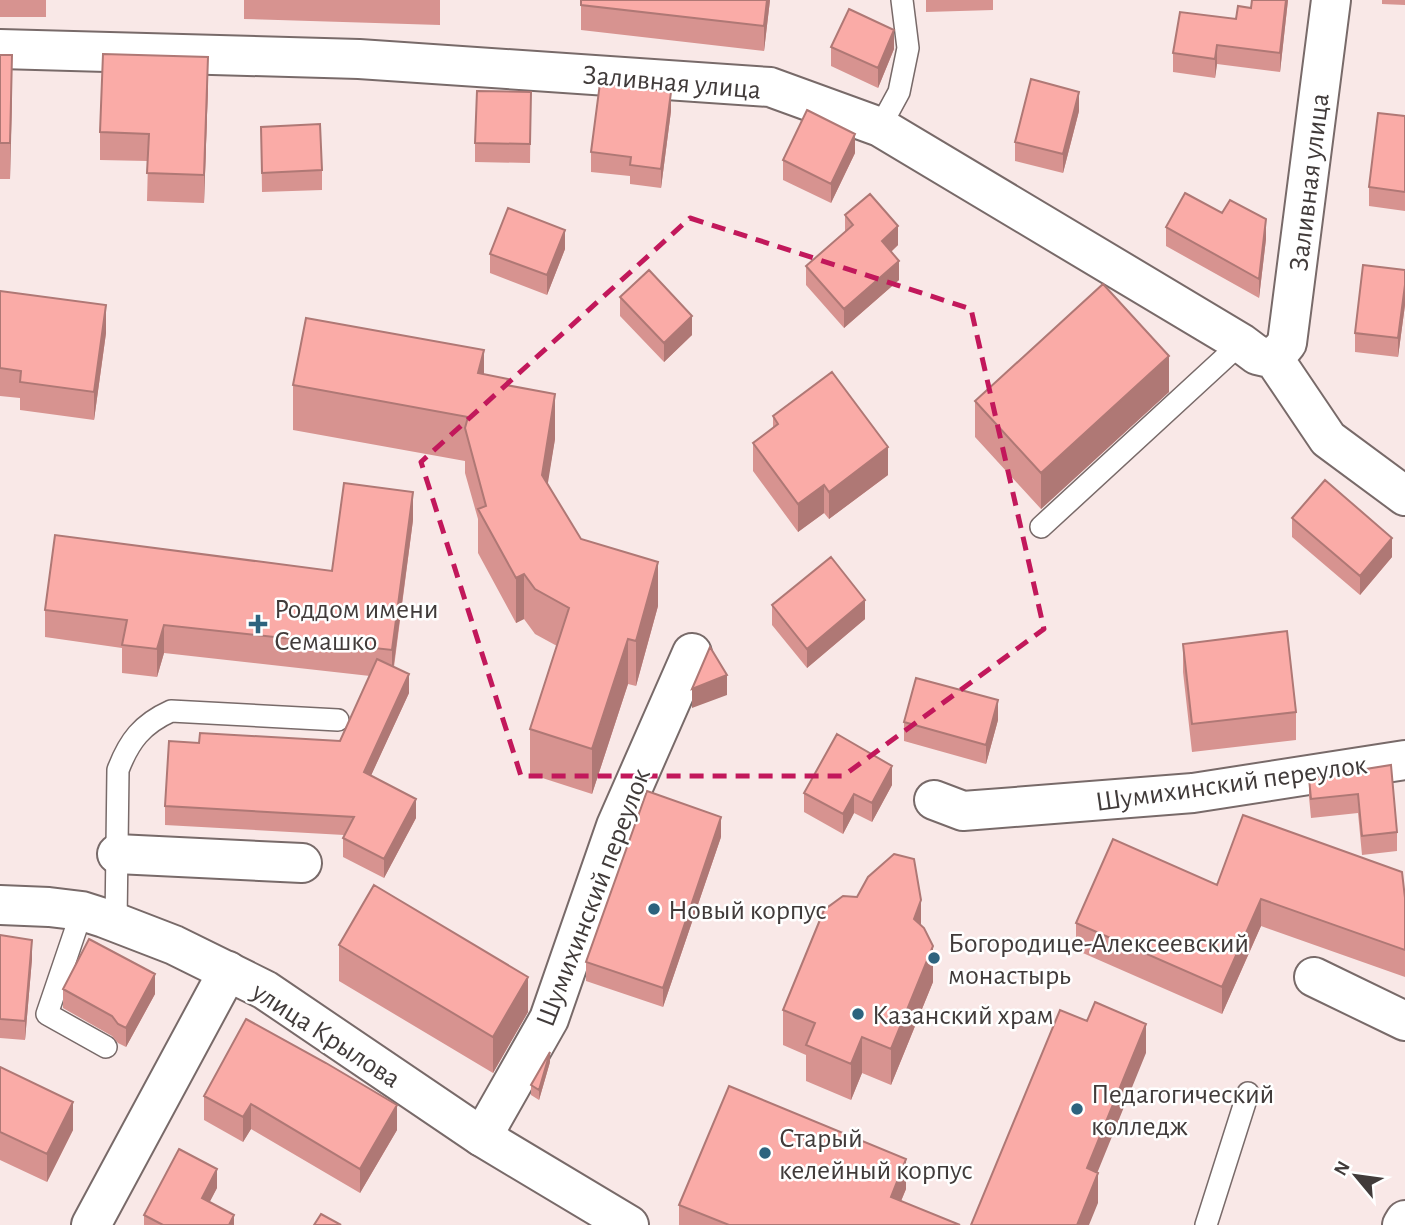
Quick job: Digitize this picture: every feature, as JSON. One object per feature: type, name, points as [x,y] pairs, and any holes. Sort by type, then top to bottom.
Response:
[{"type":"street","name":"Заливная улица","points":[[1257,351],[1287,343],[1331,0]]},
{"type":"street","name":"Заливная улица","points":[[0,49],[359,59],[770,87],[880,127],[1257,351],[1328,439],[1405,496]]},
{"type":"street","name":"Шумихинский переулок","points":[[482,1137],[549,1019],[615,826],[692,653]]},
{"type":"street","name":"Шумихинский переулок","points":[[933,800],[963,811],[1194,793],[1405,760]]},
{"type":"street","points":[[117,854],[302,863]]},
{"type":"street","name":"улица Крылова","points":[[0,905],[99,917],[174,945],[228,971],[265,990],[482,1137],[629,1225]]},
{"type":"street","points":[[91,1225],[228,971]]},
{"type":"street","points":[[1314,977],[1405,1021]]},
{"type":"street","points":[[1402,1225],[1405,1220]]},
{"type":"lane","points":[[880,127],[899,92],[908,48],[902,0]]},
{"type":"lane","points":[[1041,527],[1257,351]]},
{"type":"lane","points":[[106,1046],[47,1014],[99,917],[117,854],[118,770],[126,749],[137,734],[156,718],[171,711],[338,720]]},
{"type":"lane","points":[[1206,1225],[1248,1093]]},
{"type":"highlighted area","points":[[690,218],[971,309],[1044,629],[843,776],[521,776],[421,462]]},
{"type":"building","points":[[581,0],[767,0],[764,26],[581,5]]},
{"type":"building","points":[[1252,0],[1286,0],[1280,53],[1217,45],[1215,59],[1173,53],[1180,12],[1236,19],[1238,6],[1251,8]]},
{"type":"building","points":[[849,9],[894,30],[878,68],[831,47]]},
{"type":"building","points":[[103,54],[208,57],[204,175],[147,173],[149,134],[100,132]]},
{"type":"building","points":[[0,55],[12,55],[10,143],[0,143]]},
{"type":"building","points":[[1031,79],[1079,92],[1063,154],[1015,142]]},
{"type":"building","points":[[600,83],[671,92],[661,169],[630,165],[631,157],[591,152]]},
{"type":"building","points":[[477,91],[531,92],[530,144],[475,143]]},
{"type":"building","points":[[807,110],[855,134],[831,184],[783,160]]},
{"type":"building","points":[[1378,113],[1405,116],[1405,192],[1369,187]]},
{"type":"building","points":[[320,124],[322,170],[262,173],[261,127]]},
{"type":"building","points":[[1185,193],[1222,213],[1230,200],[1266,219],[1259,279],[1166,227]]},
{"type":"building","points":[[870,194],[898,226],[882,241],[899,261],[844,309],[806,266],[853,225],[845,215]]},
{"type":"building","points":[[508,208],[565,230],[547,275],[490,254]]},
{"type":"building","points":[[1363,265],[1405,270],[1398,338],[1355,333]]},
{"type":"building","points":[[649,270],[692,316],[664,343],[620,297]]},
{"type":"building","points":[[1103,284],[1169,356],[1041,473],[975,401]]},
{"type":"building","points":[[0,291],[106,305],[94,392],[20,382],[21,371],[0,368]]},
{"type":"building","points":[[306,318],[484,350],[478,373],[508,379],[506,385],[555,394],[542,475],[581,539],[658,562],[636,641],[628,639],[592,749],[530,729],[569,608],[535,589],[524,574],[516,578],[478,509],[486,506],[465,428],[468,417],[293,385]]},
{"type":"building","points":[[832,372],[888,447],[829,492],[824,485],[798,504],[753,443],[778,424],[773,416]]},
{"type":"building","points":[[1325,480],[1392,538],[1360,576],[1292,518]]},
{"type":"building","points":[[344,483],[413,492],[392,650],[164,625],[157,649],[122,645],[127,620],[45,610],[55,535],[332,571]]},
{"type":"building","points":[[831,557],[865,600],[807,649],[772,605]]},
{"type":"building","points":[[1287,631],[1296,712],[1192,724],[1183,644]]},
{"type":"building","points":[[710,647],[727,675],[692,689]]},
{"type":"building","points":[[377,659],[409,674],[364,772],[416,799],[384,859],[343,838],[354,817],[165,806],[169,741],[199,743],[200,733],[340,741]]},
{"type":"building","points":[[916,678],[998,700],[986,745],[904,722]]},
{"type":"building","points":[[837,734],[892,766],[872,803],[854,794],[843,814],[804,793]]},
{"type":"building","points":[[1391,765],[1397,832],[1362,836],[1358,794],[1311,799],[1309,778]]},
{"type":"building","name":"Новый корпус","points":[[647,791],[721,817],[663,988],[586,962]]},
{"type":"building","points":[[1243,815],[1402,872],[1405,950],[1261,899],[1222,987],[1076,923],[1113,839],[1217,885]]},
{"type":"building","name":"Казанский храм","points":[[894,854],[914,859],[921,900],[914,919],[924,928],[933,946],[891,1049],[862,1037],[851,1064],[806,1045],[815,1023],[783,1010],[824,910],[843,896],[857,897],[868,877]]},
{"type":"building","points":[[374,885],[528,977],[493,1037],[339,945]]},
{"type":"building","points":[[0,935],[32,940],[25,1021],[0,1019]]},
{"type":"building","points":[[89,939],[155,974],[126,1028],[118,1024],[112,1016],[63,989]]},
{"type":"building","name":"Педагогический колледж","points":[[1095,1002],[1146,1024],[1087,1168],[1098,1173],[1077,1225],[971,1225],[1060,1010],[1087,1021]]},
{"type":"building","points":[[246,1019],[397,1105],[360,1169],[251,1104],[243,1117],[204,1096]]},
{"type":"building","points":[[550,1052],[539,1090],[531,1085]]},
{"type":"building","points":[[0,1067],[73,1102],[47,1154],[0,1132]]},
{"type":"building","name":"Старый келейный корпус","points":[[729,1086],[906,1159],[891,1197],[960,1225],[729,1225],[679,1205]]},
{"type":"building","points":[[179,1149],[217,1169],[202,1198],[234,1215],[229,1225],[163,1225],[144,1215]]},
{"type":"building","points":[[321,1214],[341,1225],[314,1225]]},
{"type":"place","name":"Роддом имени Семашко","points":[[258,624]]},
{"type":"place","name":"Новый корпус","points":[[654,909]]},
{"type":"place","name":"Богородице-Алексеевский монастырь","points":[[934,958]]},
{"type":"place","name":"Казанский храм","points":[[858,1014]]},
{"type":"place","name":"Педагогический колледж","points":[[1077,1109]]},
{"type":"place","name":"Старый келейный корпус","points":[[765,1153]]}]
